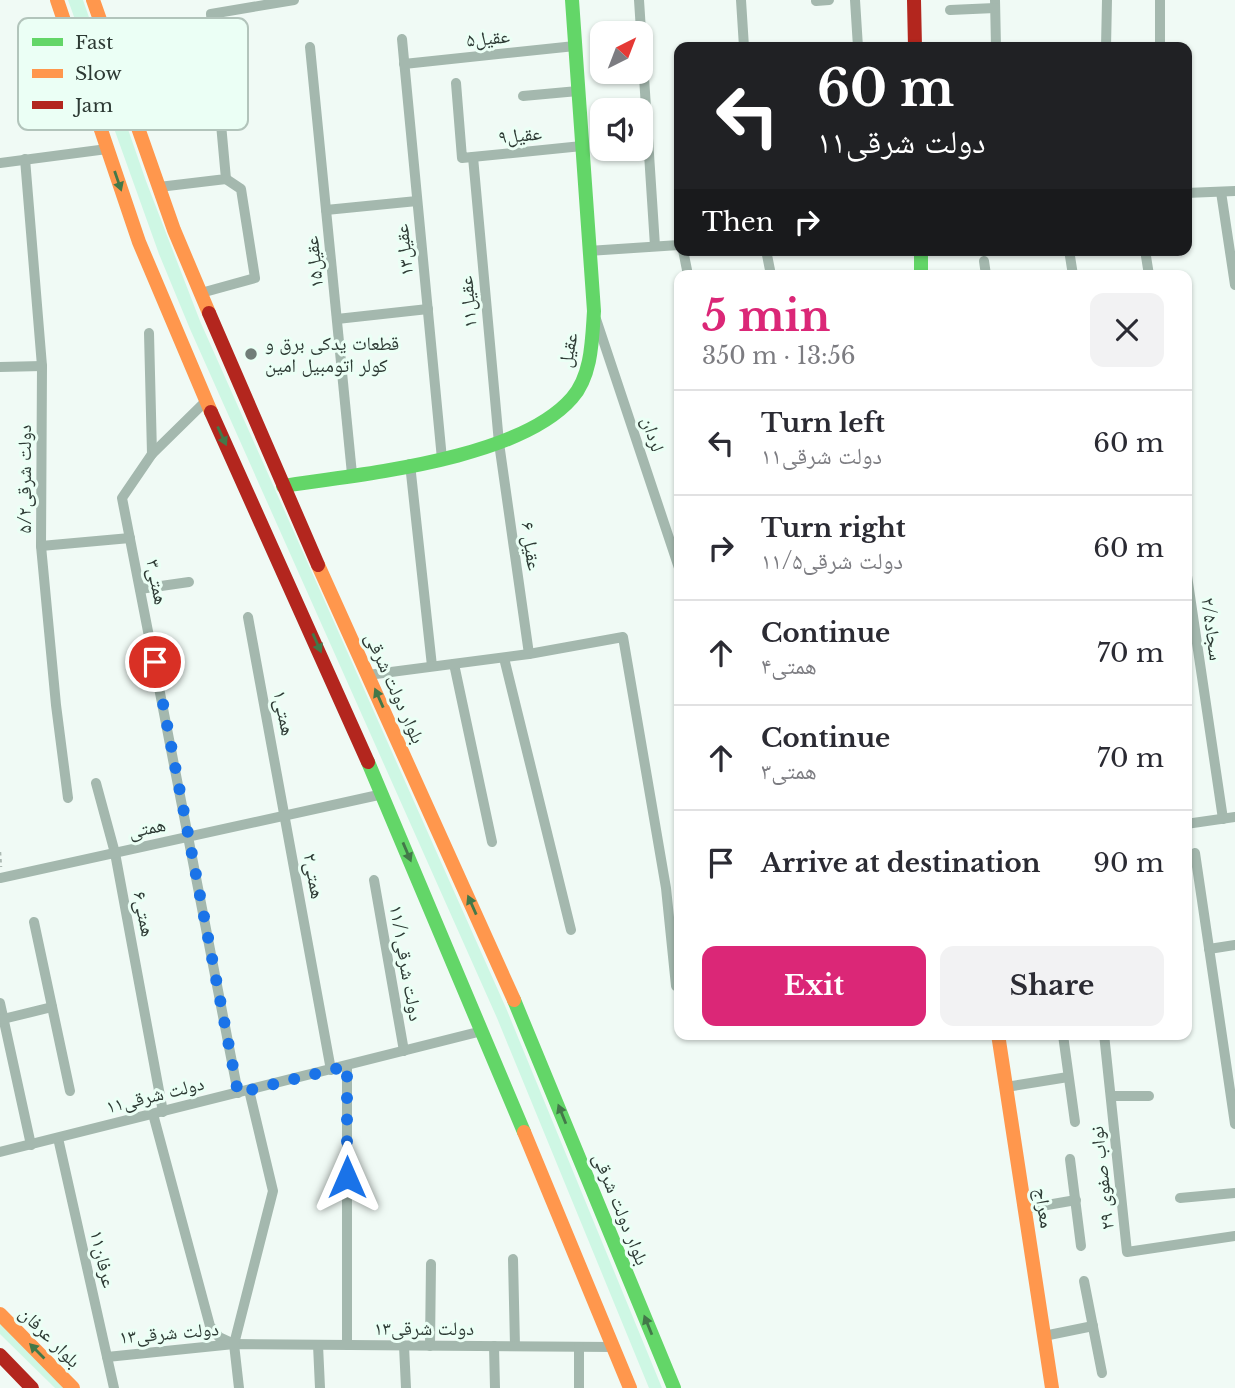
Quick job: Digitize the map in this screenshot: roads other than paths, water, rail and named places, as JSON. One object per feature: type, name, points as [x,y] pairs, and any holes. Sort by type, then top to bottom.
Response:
[{"type":"main road","points":[[57,0],[63,18]]},
{"type":"main road","name":"بلوار دولت شرقی","points":[[93,0],[99,18]]},
{"type":"main road","name":"عقیل","points":[[283,486],[442,459],[499,443],[558,413],[573,398],[591,357],[593,311],[572,0]]},
{"type":"main road","points":[[914,0],[915,42]]},
{"type":"main road","points":[[101,130],[139,242],[206,401],[383,794],[630,1388]]},
{"type":"main road","name":"بلوار دولت شرقی","points":[[139,130],[174,230],[283,486],[529,1033],[674,1388]]},
{"type":"main road","name":"معراج","points":[[999,1040],[1052,1388]]},
{"type":"main road","name":"بلوار عرفان","points":[[0,1314],[73,1388]]},
{"type":"main road","points":[[0,1355],[31,1387]]},
{"type":"street","points":[[212,18],[211,14],[294,0]]},
{"type":"street","points":[[639,0],[655,246]]},
{"type":"street","points":[[741,0],[744,42]]},
{"type":"street","points":[[816,1],[829,0]]},
{"type":"street","points":[[855,0],[858,42]]},
{"type":"street","points":[[1106,42],[1107,0]]},
{"type":"street","points":[[1160,0],[1160,42]]},
{"type":"street","points":[[950,9],[995,4],[996,42]]},
{"type":"street","name":"عقیل۱۳","points":[[401,39],[442,459]]},
{"type":"street","name":"عقیل۱۵","points":[[310,47],[352,474]]},
{"type":"street","name":"عقیل۵","points":[[404,64],[575,47]]},
{"type":"street","name":"عقیل۱۱","points":[[456,83],[499,443]]},
{"type":"street","points":[[523,96],[578,91]]},
{"type":"street","points":[[222,130],[226,179]]},
{"type":"street","name":"عقیل۹","points":[[467,158],[582,146]]},
{"type":"street","points":[[0,163],[107,149]]},
{"type":"street","name":"۵/۲دولت شرقی","points":[[25,159],[42,366],[41,545],[68,798]]},
{"type":"street","points":[[159,187],[226,179],[241,189],[255,278],[201,293]]},
{"type":"street","points":[[1192,193],[1235,191]]},
{"type":"street","points":[[1221,192],[1235,285]]},
{"type":"street","points":[[326,211],[417,201]]},
{"type":"street","points":[[588,251],[674,245]]},
{"type":"street","points":[[984,261],[985,270]]},
{"type":"street","points":[[337,319],[428,309]]},
{"type":"street","name":"لردان","points":[[593,311],[674,553]]},
{"type":"street","points":[[149,333],[152,454]]},
{"type":"street","points":[[0,368],[42,366]]},
{"type":"street","points":[[152,454],[206,401]]},
{"type":"street","name":"عقیل ۶","points":[[499,443],[529,654]]},
{"type":"street","name":"۳همتی","points":[[152,454],[122,498],[214,965],[244,1091],[273,1191],[234,1344]]},
{"type":"street","points":[[410,464],[432,666]]},
{"type":"street","points":[[41,545],[130,538]]},
{"type":"street","points":[[140,589],[189,582]]},
{"type":"street","name":"۲/۵سجاد","points":[[1192,610],[1223,819]]},
{"type":"street","name":"۱همتی","points":[[248,617],[286,816]]},
{"type":"street","points":[[368,675],[529,654],[623,637],[666,888],[674,966]]},
{"type":"street","points":[[504,657],[571,930]]},
{"type":"street","points":[[454,664],[492,842]]},
{"type":"street","name":"۶همتی","points":[[96,783],[115,853],[139,982],[158,1113],[210,1326],[219,1337],[234,1344]]},
{"type":"street","name":"همتی","points":[[0,878],[383,794]]},
{"type":"street","name":"۲همتی","points":[[286,816],[331,1070]]},
{"type":"street","points":[[1192,823],[1235,817]]},
{"type":"street","points":[[1195,853],[1233,1094],[1235,1124]]},
{"type":"street","name":"۱۱/۱دولت شرقی","points":[[374,880],[404,1051]]},
{"type":"street","points":[[34,922],[70,1091]]},
{"type":"street","points":[[1209,949],[1235,945]]},
{"type":"street","points":[[0,1003],[31,1145]]},
{"type":"street","points":[[3,1018],[52,1007]]},
{"type":"street","name":"۱۱دولت شرقی","points":[[0,1152],[482,1031]]},
{"type":"street","points":[[1063,1040],[1074,1122]]},
{"type":"street","name":"نواب صفوی ۲۹","points":[[1105,1040],[1127,1252],[1235,1236]]},
{"type":"street","points":[[347,1066],[347,1345]]},
{"type":"street","points":[[1006,1087],[1068,1077]]},
{"type":"street","points":[[1111,1096],[1149,1096]]},
{"type":"street","name":"۱۱عرفان","points":[[58,1138],[114,1388]]},
{"type":"street","points":[[1070,1159],[1081,1246]]},
{"type":"street","points":[[1180,1198],[1235,1193]]},
{"type":"street","points":[[1024,1209],[1076,1200]]},
{"type":"street","points":[[513,1259],[515,1346]]},
{"type":"street","points":[[430,1346],[431,1264]]},
{"type":"street","points":[[1084,1281],[1102,1373]]},
{"type":"street","points":[[1044,1336],[1093,1326]]},
{"type":"street","points":[[234,1344],[239,1388]]},
{"type":"street","name":"۱۳دولت شرقی","points":[[234,1344],[613,1347]]},
{"type":"street","name":"دولت شرقی۱۳","points":[[107,1357],[234,1344]]},
{"type":"street","points":[[318,1345],[320,1388]]},
{"type":"street","points":[[404,1346],[406,1388]]},
{"type":"street","points":[[494,1346],[495,1388]]},
{"type":"street","points":[[579,1347],[579,1388]]},
{"type":"place","name":"قطعات یدکی برق و کولر اتومبیل امین","points":[[251,354]]}]
